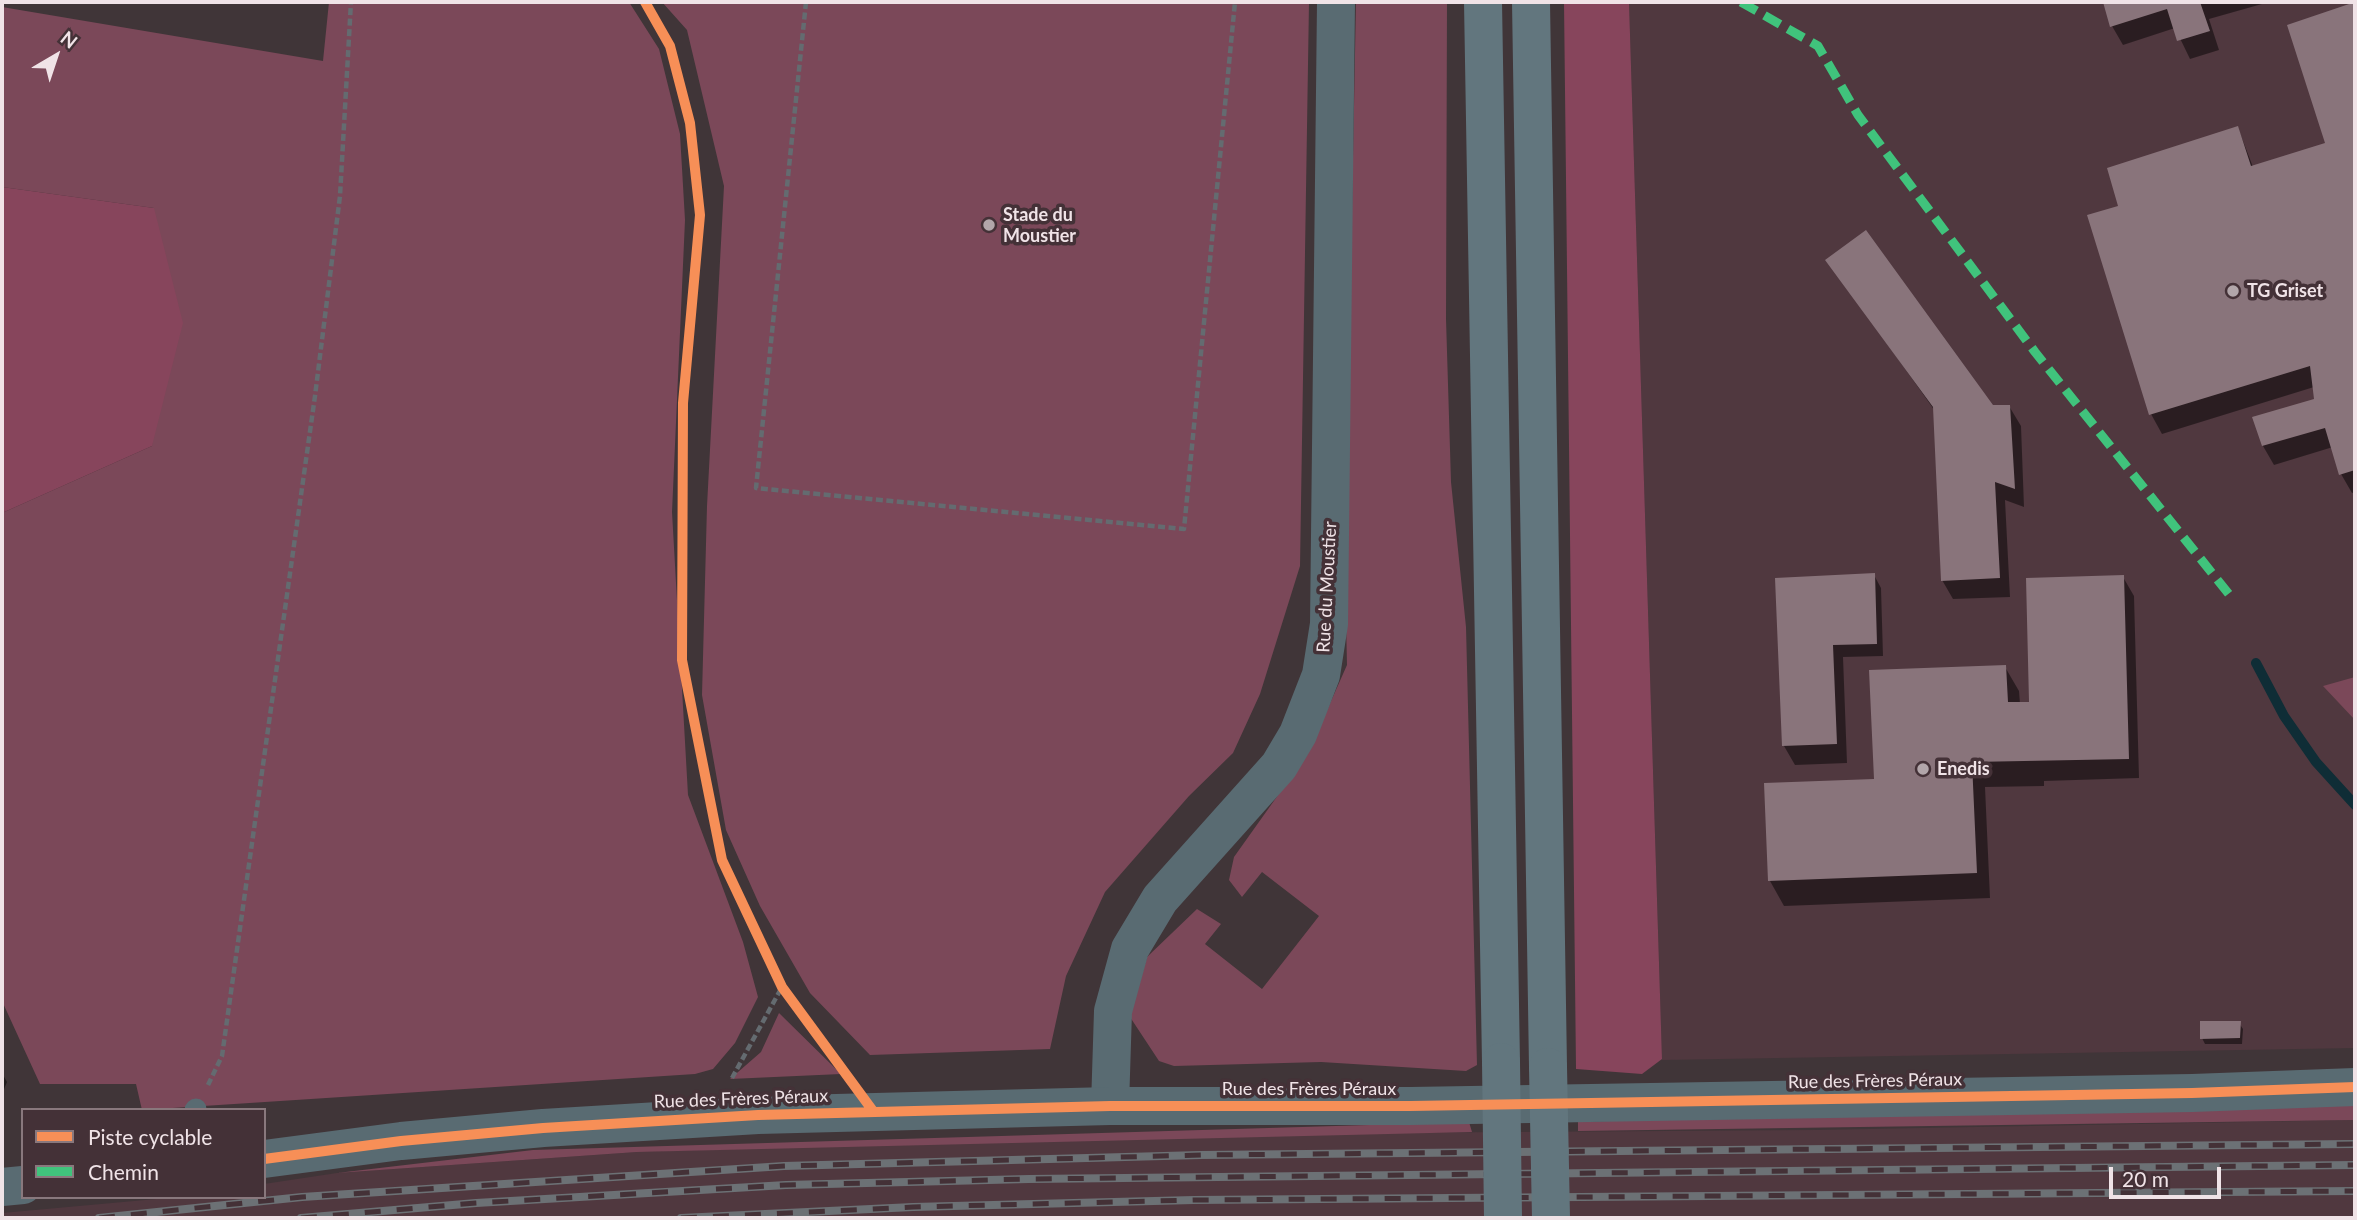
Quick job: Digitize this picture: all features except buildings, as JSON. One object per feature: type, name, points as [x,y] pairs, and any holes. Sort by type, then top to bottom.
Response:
[{"type":"highway","points":[[1483,2],[1503,1218]]},
{"type":"highway","points":[[1531,2],[1550,1218]]},
{"type":"street","name":"Rue du Moustier","points":[[1110,1106],[1112,1011],[1130,949],[1160,899],[1279,766],[1312,704],[1323,664],[1329,624],[1336,2]]},
{"type":"street","name":"Rue des Frères Péraux","points":[[266,1159],[401,1141],[710,1117],[873,1111],[1110,1106],[1410,1106],[2178,1093],[2355,1087]]},
{"type":"street","points":[[2,1187],[21,1185]]},
{"type":"path","points":[[196,1108],[222,1056],[259,808],[340,195],[351,2]]},
{"type":"path","points":[[645,2],[670,46],[690,123],[700,215],[683,403],[682,660],[722,860],[782,987],[873,1111]]},
{"type":"path","points":[[806,2],[756,488],[1184,528],[1235,2]]},
{"type":"path","points":[[710,1117],[782,987]]},
{"type":"shaded area","points":[[329,2],[629,2],[659,49],[680,134],[685,220],[672,512],[688,795],[743,942],[758,997],[735,1043],[713,1069],[695,1074],[142,1108],[136,1084],[40,1084],[2,1001],[2,513],[152,446],[154,208],[2,187],[2,7],[323,61]]},
{"type":"shaded area","points":[[662,2],[1309,2],[1300,566],[1260,694],[1233,753],[1189,796],[1105,892],[1066,976],[1050,1049],[870,1055],[810,993],[760,906],[726,830],[702,695],[707,506],[724,186],[687,30]]},
{"type":"shaded area","points":[[1356,2],[1447,2],[1446,319],[1451,482],[1466,627],[1477,1065],[1466,1071],[1321,1062],[1174,1066],[1159,1061],[1130,1017],[1147,957],[1197,909],[1221,924],[1205,944],[1262,989],[1319,916],[1262,872],[1242,897],[1229,880],[1234,857],[1308,753],[1347,665],[1345,575]]},
{"type":"shaded area","points":[[1564,2],[1629,2],[1662,1059],[1642,1074],[1576,1069]]},
{"type":"shaded area","points":[[1629,2],[2355,2],[2355,1048],[1662,1060]]},
{"type":"shaded area","points":[[2,187],[154,208],[183,323],[152,446],[2,513]]},
{"type":"shaded area","points":[[2355,677],[2355,720],[2323,686]]},
{"type":"shaded area","points":[[779,1013],[841,1074],[730,1079],[761,1052]]},
{"type":"shaded area","points":[[2355,1095],[2355,1120],[1578,1131],[1578,1122]]},
{"type":"shaded area","points":[[2355,1120],[2355,1218],[2,1218],[2,1213],[156,1199],[266,1199],[266,1184],[337,1173],[637,1152],[1213,1134],[1814,1130]]},
{"type":"shaded area","points":[[1469,1122],[1472,1132],[637,1152],[337,1173],[533,1150]]},
{"type":"waterway","points":[[2256,663],[2284,716],[2316,762],[2355,805]]},
{"type":"railway","points":[[99,1218],[302,1197],[784,1166],[1201,1155],[2355,1144]]},
{"type":"railway","points":[[301,1218],[476,1203],[786,1185],[1029,1179],[2355,1165]]},
{"type":"railway","points":[[681,1218],[913,1207],[1194,1200],[2355,1191]]},
{"type":"marked path","points":[[1741,2],[1818,46],[1858,115],[2035,352],[2232,598]]},
{"type":"cycle path","points":[[645,2],[670,46],[690,123],[700,215],[683,403],[682,660],[722,860],[782,987],[873,1111]]},
{"type":"cycle path","points":[[266,1159],[401,1141],[543,1128],[758,1115],[1110,1106],[1410,1106],[2192,1093],[2355,1087]]},
{"type":"place","name":"Stade du Moustier","points":[[989,225]]},
{"type":"place","name":"TG Griset","points":[[2233,291]]},
{"type":"place","name":"Enedis","points":[[1923,769]]}]
